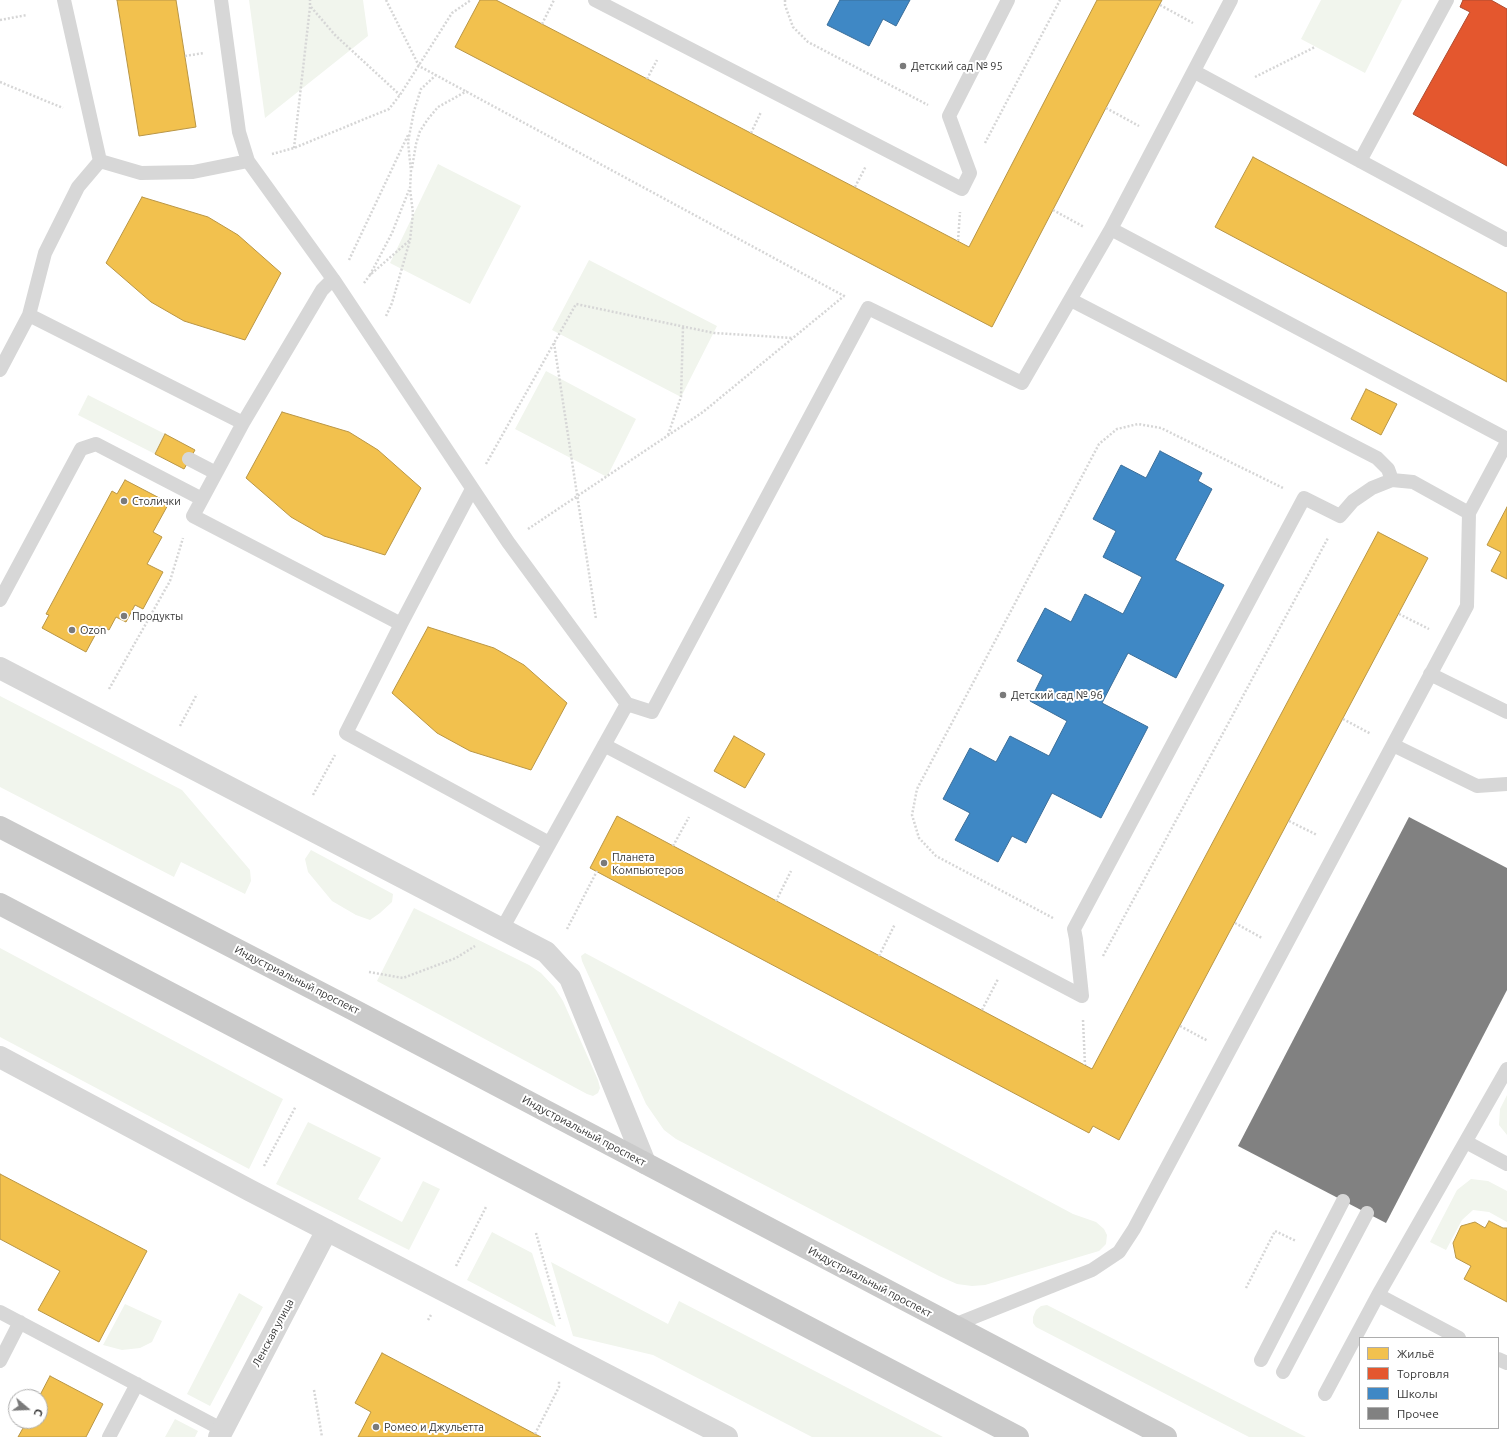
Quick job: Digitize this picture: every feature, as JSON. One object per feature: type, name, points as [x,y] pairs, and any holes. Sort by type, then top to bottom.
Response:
[{"type":"main road","name":"Индустриальный проспект","points":[[0,827],[282,972],[1166,1437]]},
{"type":"main road","points":[[0,904],[1018,1437]]},
{"type":"street","points":[[0,668],[401,878],[546,952],[570,978],[645,1163]]},
{"type":"street","points":[[0,1057],[190,1159],[727,1437]]},
{"type":"street","name":"Ленская улица","points":[[221,1433],[327,1230]]},
{"type":"lane","points":[[64,0],[100,161]]},
{"type":"lane","points":[[221,0],[239,132],[248,161],[333,279],[508,542],[627,704],[652,712],[868,308],[1022,383],[1109,234],[1195,72],[1231,0]]},
{"type":"lane","points":[[594,0],[962,189],[970,173],[949,116],[1008,0]]},
{"type":"lane","points":[[1360,161],[1447,0]]},
{"type":"lane","points":[[1195,72],[1507,240]]},
{"type":"lane","points":[[100,161],[140,172],[193,172],[248,161]]},
{"type":"lane","points":[[0,370],[29,315],[45,253],[78,187],[100,161]]},
{"type":"lane","points":[[954,1325],[1092,1270],[1119,1252],[1134,1229],[1467,606],[1469,513],[1507,441],[1109,234]]},
{"type":"lane","points":[[333,279],[322,290],[243,423],[193,516],[401,624]]},
{"type":"lane","points":[[1071,300],[1377,458],[1388,469],[1392,480]]},
{"type":"lane","points":[[29,315],[243,423]]},
{"type":"lane","points":[[0,600],[81,449],[96,444],[202,499]]},
{"type":"lane","points":[[189,460],[216,473]]},
{"type":"lane","points":[[1082,996],[1074,929],[1304,498],[1340,516],[1352,502],[1372,488],[1392,480],[1413,482],[1469,513]]},
{"type":"lane","points":[[472,489],[346,733],[549,843]]},
{"type":"lane","points":[[1430,674],[1507,712]]},
{"type":"lane","points":[[502,929],[627,704]]},
{"type":"lane","points":[[604,745],[1082,996]]},
{"type":"lane","points":[[1392,745],[1477,786],[1507,784]]},
{"type":"lane","points":[[1325,1394],[1378,1295],[1507,1069]]},
{"type":"lane","points":[[1466,1142],[1507,1164]]},
{"type":"lane","points":[[1262,1360],[1343,1201]]},
{"type":"lane","points":[[1283,1372],[1367,1213]]},
{"type":"lane","points":[[1378,1295],[1457,1337]]},
{"type":"lane","points":[[0,1312],[137,1384],[221,1433]]},
{"type":"lane","points":[[0,1361],[20,1322]]},
{"type":"lane","points":[[109,1437],[137,1384]]},
{"type":"path","points":[[294,148],[310,0]]},
{"type":"path","points":[[386,0],[419,66],[868,308]]},
{"type":"path","points":[[248,161],[294,148],[389,109],[400,95],[452,13],[471,0]]},
{"type":"path","points":[[542,24],[554,0]]},
{"type":"path","points":[[785,0],[785,5],[793,27],[808,42],[949,116]]},
{"type":"path","points":[[970,173],[1060,0]]},
{"type":"path","points":[[1160,5],[1214,34]]},
{"type":"path","points":[[310,7],[335,35],[400,95]]},
{"type":"path","points":[[0,20],[27,14]]},
{"type":"path","points":[[1229,90],[1315,47]]},
{"type":"path","points":[[411,171],[408,142],[414,111],[421,89],[436,75]]},
{"type":"path","points":[[0,82],[91,119]]},
{"type":"path","points":[[375,342],[392,303],[410,240],[413,213],[410,189],[411,171],[420,131],[438,107],[467,91]]},
{"type":"path","points":[[1106,108],[1160,137]]},
{"type":"path","points":[[333,279],[345,268],[410,131]]},
{"type":"path","points":[[349,303],[370,275],[392,233],[410,189]]},
{"type":"path","points":[[958,241],[962,189]]},
{"type":"path","points":[[1053,210],[1109,234]]},
{"type":"path","points":[[370,275],[410,240]]},
{"type":"path","points":[[508,542],[703,412],[844,296]]},
{"type":"path","points":[[472,489],[576,304],[714,333],[793,338]]},
{"type":"path","points":[[668,435],[681,397],[683,327]]},
{"type":"path","points":[[554,343],[596,620]]},
{"type":"path","points":[[1074,929],[936,856],[919,838],[912,815],[917,790],[1099,444],[1117,429],[1138,424],[1161,428],[1304,498]]},
{"type":"path","points":[[109,689],[170,581],[184,532],[193,516]]},
{"type":"path","points":[[1085,1065],[1082,996],[1340,516]]},
{"type":"path","points":[[1399,614],[1449,640]]},
{"type":"path","points":[[180,726],[197,694]]},
{"type":"path","points":[[1343,719],[1392,745]]},
{"type":"path","points":[[313,795],[346,733]]},
{"type":"path","points":[[673,846],[700,796]]},
{"type":"path","points":[[1289,821],[1338,847]]},
{"type":"path","points":[[776,901],[803,850]]},
{"type":"path","points":[[567,929],[597,871]]},
{"type":"path","points":[[879,956],[906,904]]},
{"type":"path","points":[[1235,924],[1283,949]]},
{"type":"path","points":[[369,972],[403,978],[456,958],[502,929]]},
{"type":"path","points":[[982,1010],[1009,958]]},
{"type":"path","points":[[1180,1026],[1229,1052]]},
{"type":"path","points":[[263,1168],[296,1106]]},
{"type":"path","points":[[452,1273],[486,1207]]},
{"type":"path","points":[[1246,1288],[1275,1230],[1317,1252]]},
{"type":"path","points":[[536,1233],[561,1324]]},
{"type":"path","points":[[535,1434],[559,1388]]},
{"type":"path","points":[[314,1390],[322,1437]]},
{"type":"shaded area","points":[[249,0],[363,0],[368,36],[265,118]]},
{"type":"shaded area","points":[[1321,0],[1402,0],[1365,73],[1301,39]]},
{"type":"shaded area","points":[[438,164],[521,206],[470,304],[390,263]]},
{"type":"shaded area","points":[[589,260],[717,326],[681,397],[552,330]]},
{"type":"shaded area","points":[[546,371],[636,419],[607,477],[515,429]]},
{"type":"shaded area","points":[[88,395],[165,434],[155,454],[78,415]]},
{"type":"shaded area","points":[[0,696],[182,790],[250,870],[251,881],[245,894],[181,862],[174,877],[0,787]]},
{"type":"shaded area","points":[[311,850],[393,894],[392,902],[370,920],[356,915],[332,901],[308,872],[305,859]]},
{"type":"shaded area","points":[[414,908],[529,965],[541,973],[554,987],[563,1001],[598,1080],[600,1088],[598,1093],[593,1096],[587,1094],[377,981]]},
{"type":"shaded area","points":[[0,948],[283,1099],[249,1169],[0,1037]]},
{"type":"shaded area","points":[[585,953],[1073,1214],[1096,1222],[1104,1229],[1107,1235],[1106,1244],[1099,1251],[985,1285],[972,1286],[957,1284],[676,1139],[664,1130],[646,1104],[582,961],[581,956]]},
{"type":"shaded area","points":[[1507,1095],[1507,1135],[1499,1125],[1500,1109]]},
{"type":"shaded area","points":[[308,1122],[381,1158],[358,1199],[402,1222],[423,1181],[440,1189],[409,1250],[276,1184]]},
{"type":"shaded area","points":[[1471,1179],[1488,1181],[1507,1191],[1507,1222],[1489,1212],[1473,1210],[1462,1220],[1446,1250],[1430,1242],[1457,1190]]},
{"type":"shaded area","points":[[492,1232],[532,1253],[556,1327],[467,1280]]},
{"type":"shaded area","points":[[551,1262],[668,1324],[679,1301],[943,1437],[812,1437],[653,1355],[573,1336]]},
{"type":"shaded area","points":[[239,1293],[263,1307],[210,1406],[187,1394]]},
{"type":"shaded area","points":[[125,1304],[162,1321],[152,1342],[140,1348],[122,1350],[103,1345]]},
{"type":"shaded area","points":[[1047,1305],[1306,1437],[1249,1437],[1036,1327],[1033,1323],[1033,1317],[1036,1310],[1041,1306]]},
{"type":"shaded area","points":[[175,1419],[198,1431],[195,1437],[165,1437]]},
{"type":"building: Жильё","points":[[117,0],[176,0],[196,127],[139,136]]},
{"type":"building: Жильё","points":[[480,0],[496,0],[969,247],[1097,0],[1162,0],[992,327],[455,47]]},
{"type":"building: Жильё","points":[[1253,157],[1507,293],[1507,382],[1215,227]]},
{"type":"building: Жильё","points":[[142,197],[208,217],[238,235],[281,273],[245,340],[184,321],[151,302],[106,263]]},
{"type":"building: Жильё","points":[[1366,389],[1397,404],[1381,435],[1351,419]]},
{"type":"building: Жильё","points":[[282,412],[349,432],[378,450],[421,488],[385,555],[324,536],[291,517],[246,478]]},
{"type":"building: Жильё","points":[[165,434],[195,450],[184,469],[155,454]]},
{"type":"building: Жильё","points":[[125,480],[169,503],[153,532],[162,537],[147,564],[163,572],[143,609],[135,605],[126,622],[116,617],[109,630],[100,626],[86,652],[42,628],[49,615],[46,614],[112,491],[117,494]]},
{"type":"building: Жильё","points":[[1507,507],[1507,579],[1491,571],[1501,552],[1487,545]]},
{"type":"building: Жильё","points":[[1378,532],[1428,558],[1119,1140],[1093,1126],[1089,1133],[590,868],[617,816],[1092,1069]]},
{"type":"building: Жильё","points":[[428,627],[494,648],[524,665],[567,703],[531,770],[470,751],[437,733],[392,693]]},
{"type":"building: Жильё","points":[[734,736],[765,754],[745,788],[714,771]]},
{"type":"building: Жильё","points":[[0,1174],[147,1251],[99,1342],[38,1310],[60,1271],[0,1239]]},
{"type":"building: Жильё","points":[[1489,1221],[1503,1228],[1507,1228],[1507,1302],[1464,1279],[1471,1266],[1456,1258],[1453,1243],[1461,1226],[1475,1222],[1485,1228]]},
{"type":"building: Жильё","points":[[382,1353],[541,1437],[358,1437],[371,1412],[355,1403]]},
{"type":"building: Жильё","points":[[50,1376],[103,1404],[86,1437],[18,1437],[22,1429],[48,1429],[48,1389],[43,1389]]},
{"type":"building: Торговля","points":[[1463,0],[1491,0],[1507,9],[1507,166],[1413,114],[1470,12],[1460,7]]},
{"type":"building: Школы","points":[[840,0],[910,0],[896,26],[883,19],[869,46],[827,25]]},
{"type":"building: Школы","points":[[1160,451],[1202,473],[1198,481],[1212,489],[1175,560],[1224,585],[1176,678],[1128,653],[1102,703],[1148,727],[1101,818],[1052,793],[1026,843],[1012,836],[998,862],[955,840],[970,813],[943,799],[970,748],[996,762],[1010,736],[1049,756],[1067,721],[1030,701],[1043,675],[1017,661],[1045,608],[1071,622],[1085,594],[1123,614],[1142,577],[1103,557],[1116,531],[1093,519],[1121,465],[1146,478]]},
{"type":"building: Прочее","points":[[1409,817],[1507,868],[1507,990],[1386,1223],[1238,1146]]},
{"type":"place","name":"Детский сад № 95","points":[[903,66]]},
{"type":"place","name":"Столички","points":[[124,501]]},
{"type":"place","name":"Продукты","points":[[124,616]]},
{"type":"place","name":"Ozon","points":[[72,630]]},
{"type":"place","name":"Детский сад № 96","points":[[1003,695]]},
{"type":"place","name":"Планета Компьютеров","points":[[604,863]]},
{"type":"place","name":"Ромео и Джульетта","points":[[376,1427]]}]
